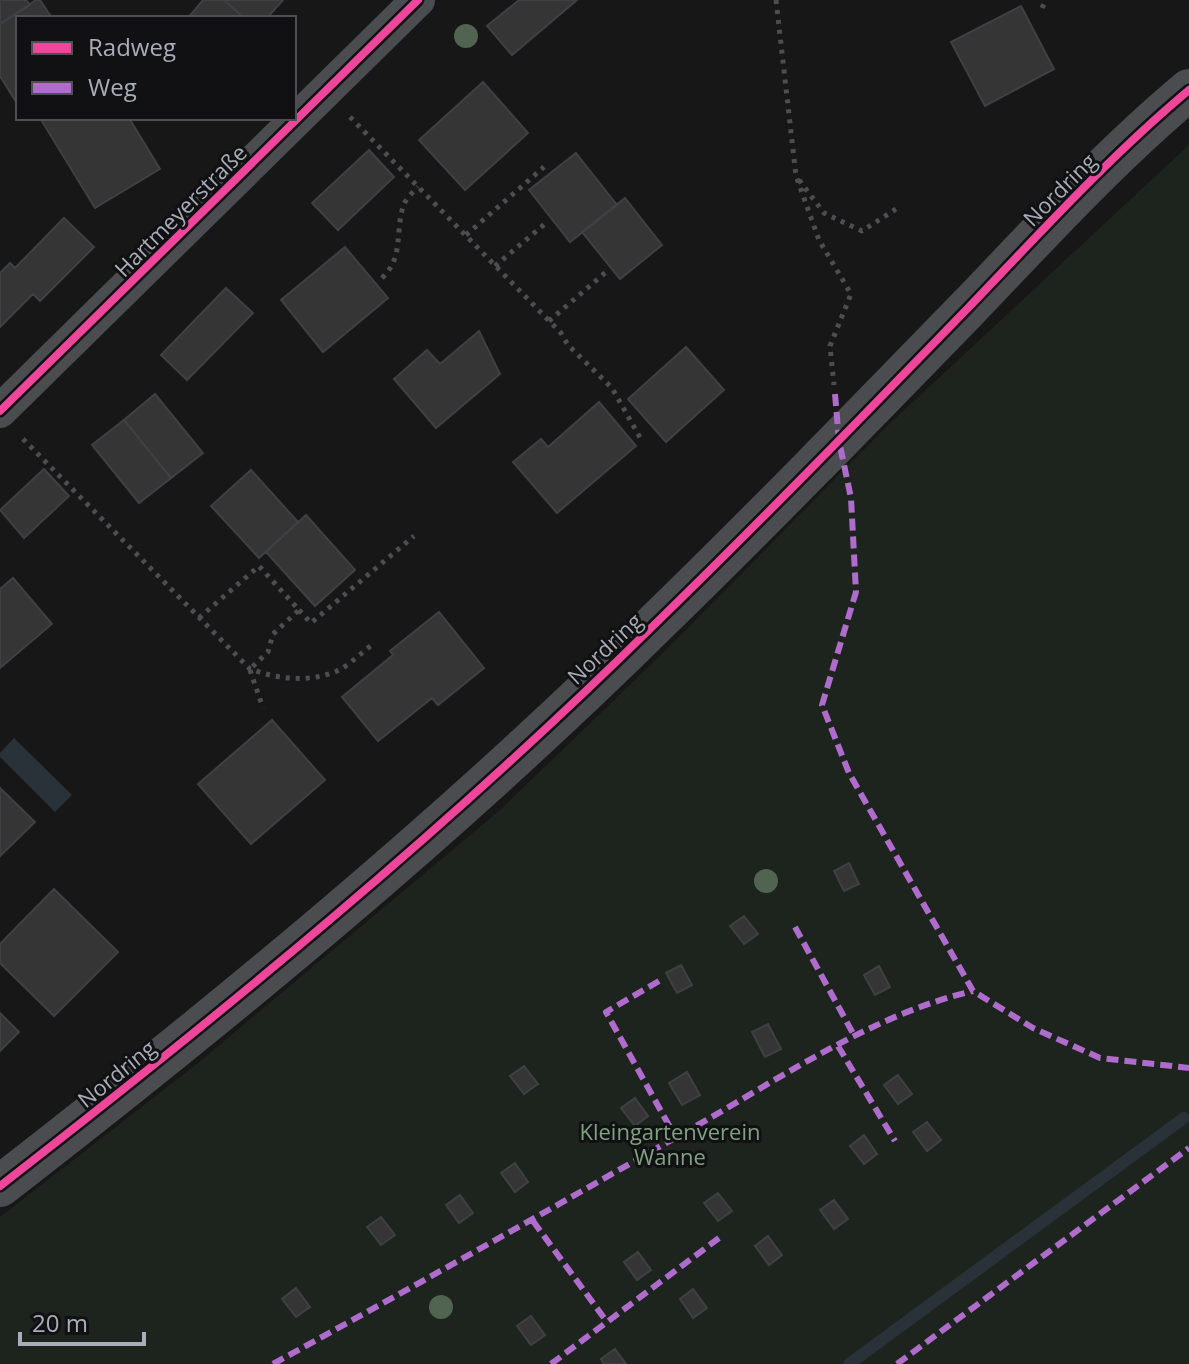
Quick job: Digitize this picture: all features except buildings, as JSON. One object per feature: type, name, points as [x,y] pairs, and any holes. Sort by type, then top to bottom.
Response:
[{"type":"street","name":"Hartmeyerstraße","points":[[296,113],[401,7]]},
{"type":"street","name":"Nordring","points":[[0,1186],[292,953],[462,806],[651,629],[1099,173],[1189,90]]},
{"type":"street","name":"Hartmeyerstraße","points":[[0,411],[289,120]]},
{"type":"path","points":[[776,0],[796,176],[819,240],[851,294],[830,346],[835,394]]},
{"type":"path","points":[[1042,8],[1046,0]]},
{"type":"path","points":[[374,141],[612,388],[642,441]]},
{"type":"path","points":[[466,235],[544,167]]},
{"type":"path","points":[[796,176],[824,213],[862,231],[896,209]]},
{"type":"path","points":[[382,278],[390,271],[398,254],[403,205],[418,187]]},
{"type":"path","points":[[495,266],[546,223]]},
{"type":"path","points":[[549,321],[606,272]]},
{"type":"path","points":[[52,468],[250,669],[274,678],[308,678],[338,670],[373,644]]},
{"type":"path","points":[[199,618],[259,566],[311,623],[414,536]]},
{"type":"path","points":[[250,669],[268,652],[273,634],[299,610]]},
{"type":"path","points":[[250,669],[263,708]]},
{"type":"green space","name":"Kleingartenverein Wanne","points":[[1189,145],[1189,1364],[0,1364],[0,1217],[198,1063],[500,810],[669,647],[886,427]]},
{"type":"shaded area","points":[[14,738],[72,795],[55,812],[0,757]]},
{"type":"waterway","points":[[849,1364],[1184,1118]]},
{"type":"marked path","points":[[835,394],[839,441],[851,498],[856,592],[822,705],[849,773],[973,991],[1033,1028],[1100,1058],[1189,1068]]},
{"type":"marked path","points":[[795,927],[855,1037]]},
{"type":"marked path","points":[[659,981],[606,1012],[676,1138]]},
{"type":"marked path","points":[[273,1364],[830,1048],[900,1015],[973,991]]},
{"type":"marked path","points":[[838,1046],[895,1141]]},
{"type":"marked path","points":[[897,1364],[1189,1148]]},
{"type":"marked path","points":[[533,1221],[607,1322]]},
{"type":"marked path","points":[[551,1364],[719,1238]]},
{"type":"cycle path","points":[[296,120],[418,0]]},
{"type":"cycle path","points":[[0,1186],[253,984],[497,773],[694,586],[1076,196],[1131,141],[1189,90]]},
{"type":"cycle path","points":[[0,411],[296,120]]}]
